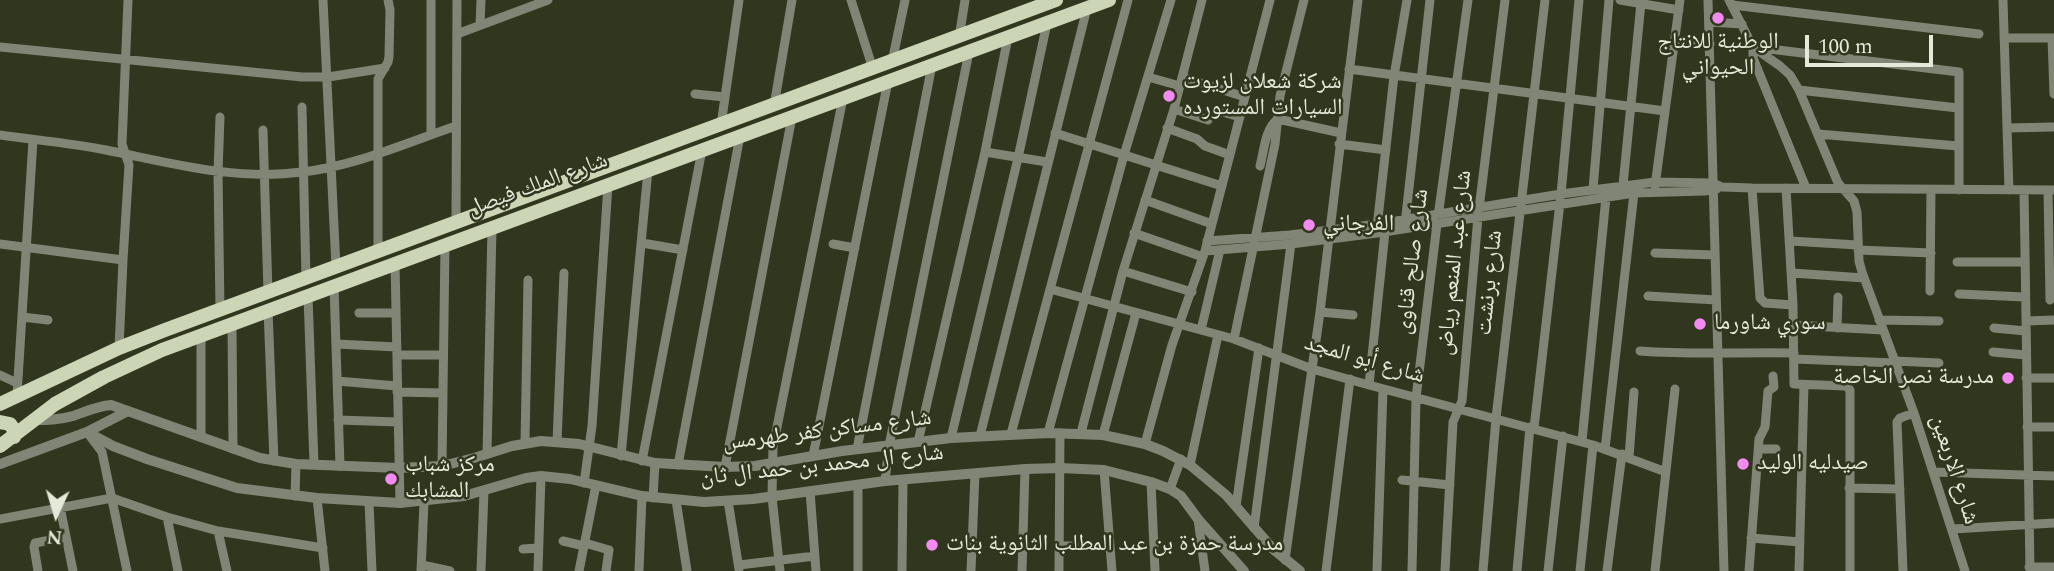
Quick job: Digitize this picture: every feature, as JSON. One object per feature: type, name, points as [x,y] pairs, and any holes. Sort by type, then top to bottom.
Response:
[{"type":"main road","name":"شارع الملك فيصل","points":[[0,404],[17,389],[119,348],[959,37],[1029,5],[1056,0]]},
{"type":"main road","name":"شارع الملك فيصل","points":[[0,446],[55,404],[162,350],[1109,0]]},
{"type":"main road","points":[[585,175],[584,185],[593,190]]},
{"type":"main road","points":[[559,185],[568,192],[568,200]]},
{"type":"main road","points":[[0,422],[10,424],[14,437]]},
{"type":"street","points":[[119,348],[129,165],[122,144],[128,0]]},
{"type":"street","points":[[323,0],[336,267]]},
{"type":"street","points":[[378,252],[378,79],[389,57],[388,0]]},
{"type":"street","points":[[431,0],[431,134]]},
{"type":"street","points":[[456,223],[457,0]]},
{"type":"street","points":[[480,25],[481,0]]},
{"type":"street","points":[[457,34],[548,0]]},
{"type":"street","points":[[721,125],[739,0]]},
{"type":"street","points":[[774,106],[792,0]]},
{"type":"street","points":[[851,0],[873,69]]},
{"type":"street","points":[[892,62],[905,0]]},
{"type":"street","points":[[959,37],[965,0]]},
{"type":"street","points":[[1011,434],[1128,0]]},
{"type":"street","points":[[1059,571],[1060,468],[1054,433],[1084,299],[1171,0]]},
{"type":"street","points":[[1081,433],[1123,271],[1174,109],[1202,0]]},
{"type":"street","points":[[1145,444],[1172,345],[1205,250],[1270,0]]},
{"type":"street","points":[[1234,339],[1279,120],[1280,96],[1304,0]]},
{"type":"street","points":[[1285,560],[1320,312],[1358,0]]},
{"type":"street","points":[[1369,385],[1386,150],[1394,76],[1407,0]]},
{"type":"street","points":[[1405,230],[1430,0]]},
{"type":"street","name":"شارع صالح قناوى","points":[[1412,571],[1416,398],[1468,0]]},
{"type":"street","name":"شارع عبد المنعم رياض","points":[[1445,571],[1452,422],[1462,401],[1479,212],[1505,0]]},
{"type":"street","name":"شارع برنشت","points":[[1483,571],[1496,418],[1545,0]]},
{"type":"street","points":[[1517,571],[1561,194],[1579,0]]},
{"type":"street","points":[[1593,189],[1609,0]]},
{"type":"street","points":[[1620,0],[1641,4],[1680,5],[1655,186]]},
{"type":"street","points":[[1708,0],[1716,187],[1717,352],[1724,571]]},
{"type":"street","points":[[2003,0],[2009,190]]},
{"type":"street","points":[[1731,3],[1979,34]]},
{"type":"street","name":"شارع الاربعين","points":[[1731,3],[1753,47],[1753,58],[1806,188]]},
{"type":"street","points":[[1623,185],[1641,4]]},
{"type":"street","points":[[980,436],[1087,8]]},
{"type":"street","points":[[1709,22],[1742,24]]},
{"type":"street","points":[[951,438],[1018,158],[1047,23]]},
{"type":"street","points":[[918,442],[985,152],[1008,37]]},
{"type":"street","points":[[2004,38],[2053,38],[2054,94]]},
{"type":"street","points":[[1675,40],[1710,44]]},
{"type":"street","points":[[0,47],[302,77],[328,77],[385,68]]},
{"type":"street","points":[[1753,47],[1959,72],[1959,190]]},
{"type":"street","name":"شارع الاربعين","points":[[1753,47],[1790,75],[1799,90],[1838,183],[1854,201],[1864,278],[1914,413],[1965,571]]},
{"type":"street","points":[[886,481],[889,446],[969,51]]},
{"type":"street","points":[[857,449],[932,65]]},
{"type":"street","points":[[1349,69],[1665,111]]},
{"type":"street","points":[[1148,77],[1181,81],[1245,97]]},
{"type":"street","points":[[813,456],[888,81]]},
{"type":"street","points":[[1799,90],[1958,108]]},
{"type":"street","points":[[695,94],[725,97]]},
{"type":"street","points":[[780,571],[772,497],[774,438],[843,98]]},
{"type":"street","points":[[302,107],[306,278]]},
{"type":"street","points":[[1174,109],[1208,120]]},
{"type":"street","points":[[1219,111],[1240,117]]},
{"type":"street","points":[[220,117],[220,310]]},
{"type":"street","points":[[725,467],[792,117]]},
{"type":"street","points":[[1260,166],[1269,128],[1273,122],[1279,120],[1341,133]]},
{"type":"street","points":[[0,135],[107,150],[218,172],[265,175],[331,167],[456,126]]},
{"type":"street","points":[[2007,128],[2054,127]]},
{"type":"street","points":[[1167,128],[1230,155]]},
{"type":"street","points":[[263,130],[268,292]]},
{"type":"street","points":[[1055,134],[1222,186]]},
{"type":"street","points":[[1818,134],[1958,146]]},
{"type":"street","points":[[678,465],[740,136]]},
{"type":"street","points":[[17,389],[33,140]]},
{"type":"street","points":[[1339,144],[1386,150]]},
{"type":"street","points":[[642,461],[702,150]]},
{"type":"street","points":[[985,152],[1047,162]]},
{"type":"street","points":[[621,456],[648,170]]},
{"type":"street","points":[[584,483],[608,185]]},
{"type":"street","points":[[1205,250],[1328,235],[1405,230],[1438,219],[1479,212],[1520,200],[1623,185],[2051,190],[2050,300]]},
{"type":"street","points":[[1479,212],[1519,211],[1634,193],[1655,186]]},
{"type":"street","points":[[1752,188],[1759,298],[1765,303],[1793,305]]},
{"type":"street","points":[[1786,188],[1793,305],[1794,384],[1846,386],[1850,390],[1850,571]]},
{"type":"street","points":[[1930,291],[1931,190]]},
{"type":"street","points":[[2024,190],[2029,569],[2054,567]]},
{"type":"street","points":[[1605,449],[1634,193]]},
{"type":"street","points":[[1582,441],[1606,197]]},
{"type":"street","points":[[1145,200],[1212,224]]},
{"type":"street","points":[[1380,230],[1406,219],[1438,219]]},
{"type":"street","points":[[487,454],[492,228]]},
{"type":"street","points":[[1134,233],[1205,250],[1220,250],[1254,243],[1291,244],[1328,235]]},
{"type":"street","points":[[1790,241],[1931,253]]},
{"type":"street","points":[[642,243],[683,250]]},
{"type":"street","points":[[0,244],[122,260]]},
{"type":"street","points":[[833,244],[855,248]]},
{"type":"street","points":[[1254,528],[1291,244]]},
{"type":"street","points":[[442,466],[445,245]]},
{"type":"street","points":[[1200,330],[1220,250]]},
{"type":"street","points":[[1655,253],[1715,255]]},
{"type":"street","points":[[1957,262],[2025,262]]},
{"type":"street","points":[[395,263],[400,503]]},
{"type":"street","points":[[1123,271],[1192,292]]},
{"type":"street","points":[[557,442],[564,273]]},
{"type":"street","points":[[1791,273],[1864,278]]},
{"type":"street","points":[[524,443],[528,280]]},
{"type":"street","points":[[334,286],[340,466]]},
{"type":"street","name":"شارع أبو المجد","points":[[1050,289],[1234,339],[1312,369],[1582,441],[1665,472]]},
{"type":"street","points":[[1959,294],[2025,297]]},
{"type":"street","points":[[307,296],[314,464]]},
{"type":"street","points":[[1647,296],[1716,300]]},
{"type":"street","points":[[1837,328],[1838,297]]},
{"type":"street","points":[[268,310],[274,461]]},
{"type":"street","points":[[1320,312],[1353,315]]},
{"type":"street","points":[[359,313],[396,313]]},
{"type":"street","points":[[1103,435],[1136,313]]},
{"type":"street","points":[[22,317],[48,320]]},
{"type":"street","points":[[1879,320],[1938,321]]},
{"type":"street","points":[[1994,328],[2026,326],[2054,320]]},
{"type":"street","points":[[232,324],[233,449]]},
{"type":"street","points":[[1793,325],[1883,330]]},
{"type":"street","points":[[201,335],[201,437]]},
{"type":"street","points":[[1170,489],[1185,462],[1218,335]]},
{"type":"street","points":[[336,344],[443,355]]},
{"type":"street","points":[[1236,506],[1259,348]]},
{"type":"street","points":[[1640,351],[1939,363]]},
{"type":"street","points":[[1993,352],[2026,355]]},
{"type":"street","points":[[0,375],[17,389]]},
{"type":"street","points":[[1749,571],[1759,439],[1765,427],[1768,391],[1774,387],[1773,376]]},
{"type":"street","points":[[2026,378],[2054,378]]},
{"type":"street","points":[[1326,571],[1350,379]]},
{"type":"street","points":[[337,381],[443,393]]},
{"type":"street","points":[[1799,571],[1804,385]]},
{"type":"street","points":[[1377,571],[1383,389]]},
{"type":"street","points":[[1655,571],[1675,389]]},
{"type":"street","points":[[1608,571],[1634,392]]},
{"type":"street","name":"شارع مساكن كفر طهرمس","points":[[33,420],[50,420],[106,405],[116,406],[233,449],[274,461],[399,467],[442,466],[524,443],[557,442],[589,446],[642,461],[725,467],[951,438],[1054,433],[1103,435],[1145,444],[1185,462],[1214,484],[1285,560],[1300,571]]},
{"type":"street","points":[[0,464],[87,432],[128,411]]},
{"type":"street","points":[[1903,571],[1897,422],[1900,418],[1914,413]]},
{"type":"street","points":[[338,420],[398,422]]},
{"type":"street","points":[[2027,427],[2054,427]]},
{"type":"street","points":[[87,432],[102,452],[127,571]]},
{"type":"street","name":"شارع ال محمد بن حمد ال ثان","points":[[87,432],[113,446],[237,488],[369,502],[424,502],[464,496],[541,476],[556,476],[647,497],[728,501],[886,481],[1025,469],[1104,470],[1170,489],[1186,502],[1244,571]]},
{"type":"street","points":[[1548,571],[1563,436]]},
{"type":"street","points":[[1580,571],[1594,445]]},
{"type":"street","points":[[1759,449],[1776,449]]},
{"type":"street","points":[[639,571],[647,497],[656,463]]},
{"type":"street","points":[[295,496],[296,464]]},
{"type":"street","points":[[1022,571],[1025,469]]},
{"type":"street","points":[[1104,470],[1112,571]]},
{"type":"street","points":[[1933,472],[2054,476]]},
{"type":"street","points":[[971,571],[975,474]]},
{"type":"street","points":[[538,571],[541,476]]},
{"type":"street","points":[[902,571],[903,480]]},
{"type":"street","points":[[1402,480],[1450,485]]},
{"type":"street","points":[[1151,482],[1155,571]]},
{"type":"street","points":[[579,571],[596,485]]},
{"type":"street","points":[[858,485],[858,571]]},
{"type":"street","points":[[1849,488],[1900,489]]},
{"type":"street","points":[[481,571],[484,491]]},
{"type":"street","points":[[810,491],[816,571]]},
{"type":"street","points":[[0,519],[112,498],[218,531],[323,548]]},
{"type":"street","points":[[317,498],[325,571]]},
{"type":"street","points":[[676,500],[687,571]]},
{"type":"street","points":[[728,501],[739,568],[816,556]]},
{"type":"street","points":[[369,502],[372,571]]},
{"type":"street","points":[[424,502],[422,568],[450,571]]},
{"type":"street","points":[[60,508],[73,571]]},
{"type":"street","points":[[167,517],[178,571]]},
{"type":"street","points":[[1198,519],[1205,571]]},
{"type":"street","points":[[1953,529],[2054,523]]},
{"type":"street","points":[[218,531],[227,571]]},
{"type":"street","points":[[38,571],[35,543],[66,537]]},
{"type":"street","points":[[1751,538],[1800,542]]},
{"type":"street","points":[[563,541],[609,550],[606,571]]},
{"type":"street","points":[[1060,546],[1085,546]]},
{"type":"street","points":[[523,549],[538,548]]},
{"type":"place","name":"الوطنية للانتاج الحيواني","points":[[1718,18]]},
{"type":"place","name":"شركة شعلان لزيوت السيارات المستورده","points":[[1169,96]]},
{"type":"place","name":"الفرجاني","points":[[1309,225]]},
{"type":"place","name":"سوري شاورما","points":[[1700,324]]},
{"type":"place","name":"مدرسة نصر الخاصة","points":[[2008,378]]},
{"type":"place","name":"صيدليه الوليد","points":[[1743,464]]},
{"type":"place","name":"مركز شباب المشابك","points":[[391,479]]},
{"type":"place","name":"مدرسة حمزة بن عبد المطلب الثانوية بنات","points":[[932,545]]}]
